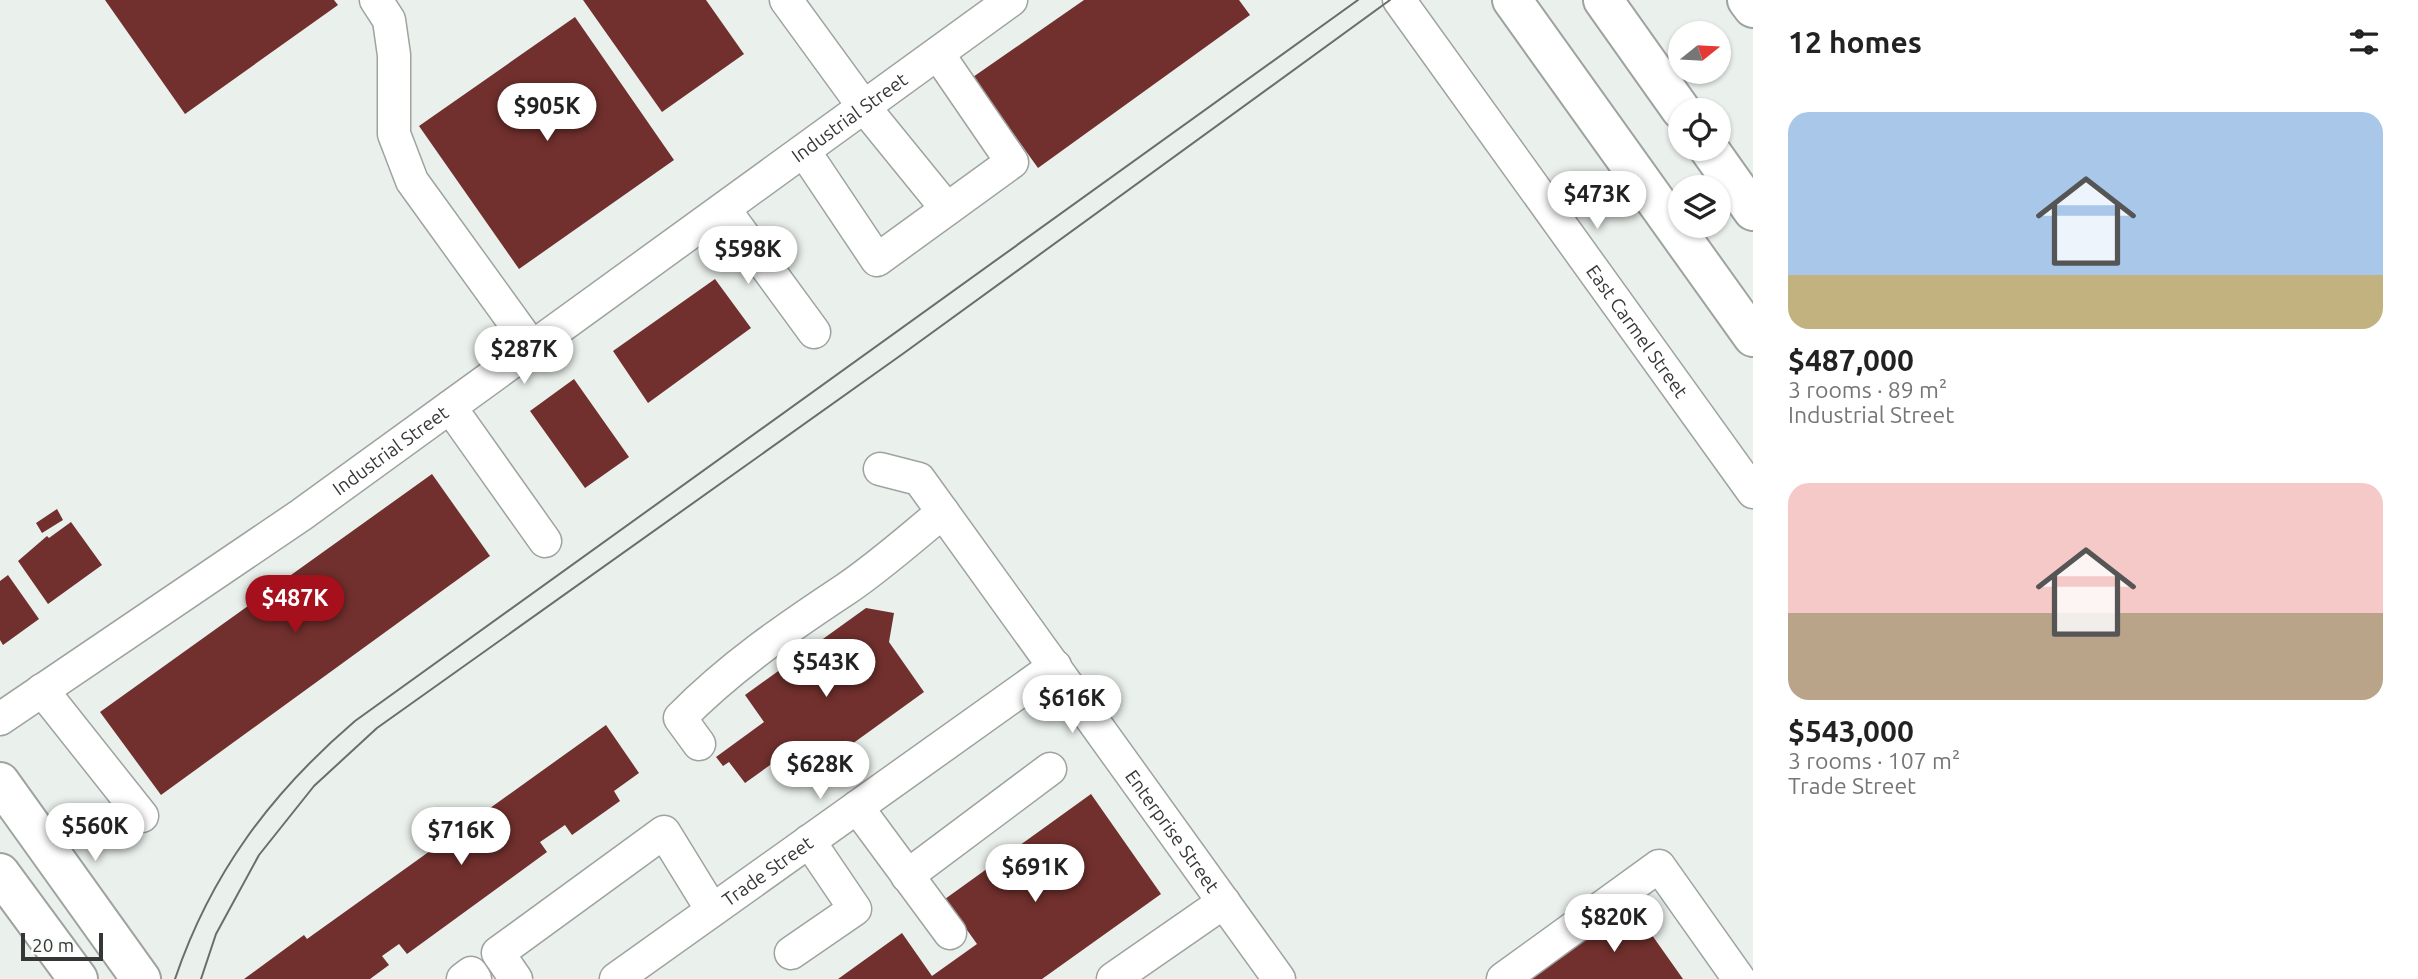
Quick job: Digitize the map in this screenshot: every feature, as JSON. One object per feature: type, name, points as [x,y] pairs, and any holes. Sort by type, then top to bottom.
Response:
[{"type":"main road","points":[[1512,0],[1753,337]]},
{"type":"main road","points":[[1603,0],[1673,98]]},
{"type":"main road","points":[[1747,0],[1753,8]]},
{"type":"main road","points":[[1718,161],[1753,211]]},
{"type":"main road","points":[[0,782],[141,979]]},
{"type":"main road","points":[[0,873],[78,979]]},
{"type":"street","points":[[376,0],[389,20],[394,55],[394,134],[412,181],[532,347]]},
{"type":"street","points":[[786,0],[864,107],[947,209]]},
{"type":"street","name":"East Carmel Street","points":[[1398,0],[1753,492]]},
{"type":"street","name":"Industrial Street","points":[[0,719],[301,515],[938,54],[998,4]]},
{"type":"street","points":[[804,150],[877,260],[1012,162],[938,54]]},
{"type":"street","points":[[724,209],[814,332]]},
{"type":"street","points":[[450,407],[545,541]]},
{"type":"street","name":"Enterprise Street","points":[[880,469],[919,480],[1279,979]]},
{"type":"street","points":[[699,744],[680,718],[704,694],[766,644],[847,588],[943,512]]},
{"type":"street","name":"Trade Street","points":[[616,979],[1055,666]]},
{"type":"street","points":[[42,690],[142,816]]},
{"type":"street","points":[[907,877],[1050,769]]},
{"type":"street","points":[[857,807],[950,933]]},
{"type":"street","points":[[516,979],[498,953],[664,832],[712,910]]},
{"type":"street","points":[[791,953],[855,909],[809,841]]},
{"type":"street","points":[[1503,979],[1659,866],[1739,979]]},
{"type":"street","points":[[1113,979],[1224,902]]},
{"type":"street","points":[[463,979],[471,973],[475,979]]},
{"type":"building","points":[[105,0],[334,0],[338,5],[185,114]]},
{"type":"building","points":[[583,0],[706,0],[744,54],[662,112]]},
{"type":"building","points":[[1084,0],[1239,0],[1250,15],[1038,168],[973,77]]},
{"type":"building","points":[[575,17],[674,160],[519,269],[419,126]]},
{"type":"building","points":[[715,279],[751,328],[648,403],[613,351]]},
{"type":"building","points":[[574,379],[629,457],[585,488],[530,411]]},
{"type":"building","points":[[432,474],[490,556],[161,795],[100,712]]},
{"type":"building","points":[[57,509],[63,520],[42,533],[36,523]]},
{"type":"building","points":[[71,522],[102,565],[48,604],[18,561],[47,536],[49,538]]},
{"type":"building","points":[[8,575],[39,619],[3,645],[0,640],[0,581]]},
{"type":"building","points":[[866,608],[894,613],[889,642],[924,692],[805,778],[787,753],[745,783],[729,762],[723,766],[716,757],[764,722],[745,695]]},
{"type":"building","points":[[606,725],[639,773],[614,791],[620,801],[572,835],[565,825],[540,842],[547,852],[407,954],[399,944],[382,956],[389,965],[370,979],[244,979],[304,935],[307,939]]},
{"type":"building","points":[[1091,794],[1161,894],[1042,979],[838,979],[902,933],[932,976],[977,944],[945,899]]},
{"type":"building","points":[[1630,904],[1683,979],[1528,979]]},
{"type":"tram line","points":[[175,979],[206,904],[247,837],[296,777],[355,721],[1358,0]]},
{"type":"tram line","points":[[201,979],[216,934],[259,855],[314,786],[377,728],[904,353],[1390,0]]}]
